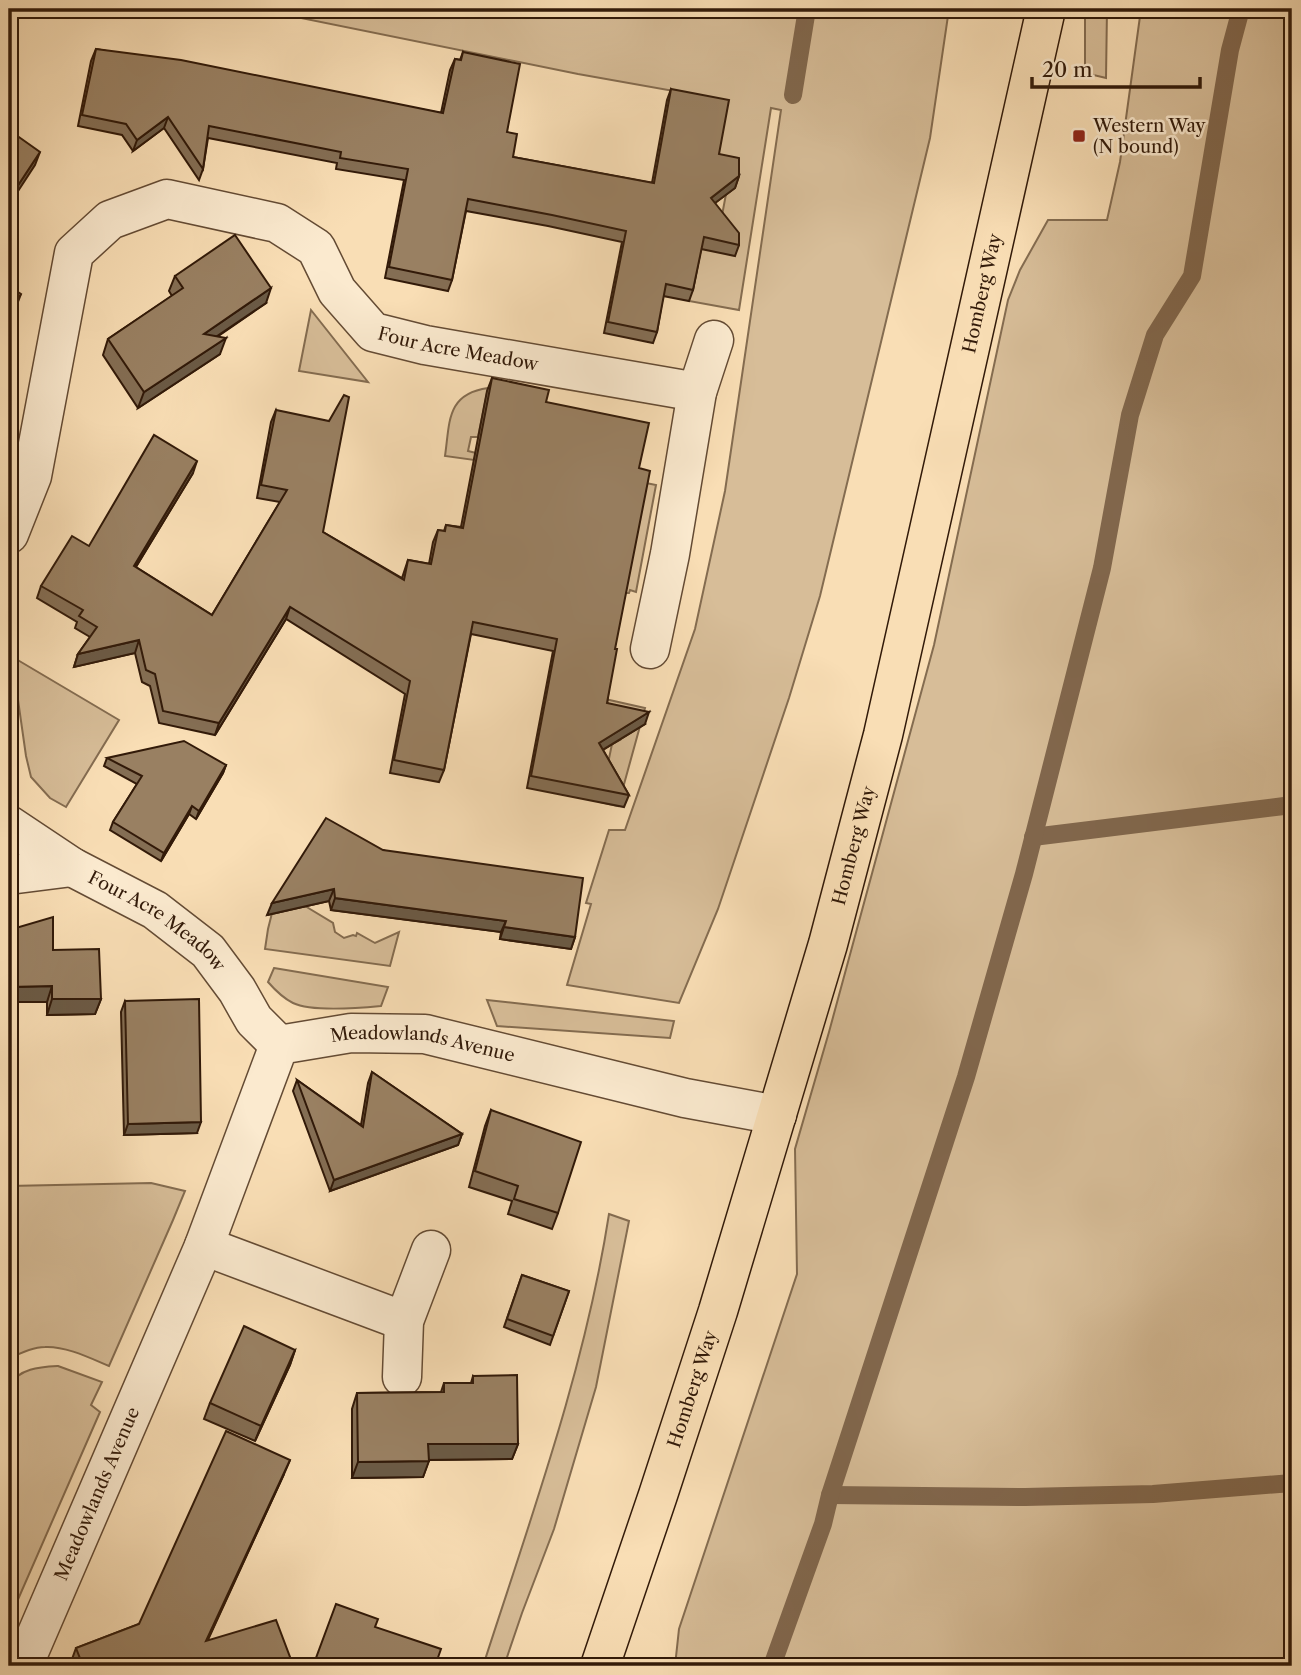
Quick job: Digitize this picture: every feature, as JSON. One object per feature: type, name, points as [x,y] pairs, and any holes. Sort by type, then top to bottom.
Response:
[{"type":"main road","name":"Homberg Way","points":[[600,1666],[713,1324],[828,944],[883,735],[1046,9]]},
{"type":"street","name":"Four Acre Meadow","points":[[9,534],[32,477],[74,253],[110,220],[167,199],[277,223],[287,229],[316,248],[337,291],[373,332],[425,345],[697,392]]},
{"type":"street","points":[[650,649],[670,554],[697,392],[714,340]]},
{"type":"street","name":"Four Acre Meadow","points":[[9,824],[72,867],[155,910],[208,951],[237,990],[254,1020],[279,1045]]},
{"type":"street","points":[[9,875],[72,867]]},
{"type":"street","name":"Meadowlands Avenue","points":[[25,1666],[204,1246],[279,1045],[351,1033],[425,1034],[685,1098],[776,1115]]},
{"type":"street","points":[[204,1246],[404,1321]]},
{"type":"street","points":[[402,1377],[404,1321],[431,1250]]},
{"type":"shaded area","points":[[291,9],[949,9],[930,138],[820,596],[789,698],[718,909],[679,1003],[567,985],[591,904],[586,903],[609,830],[625,830],[695,629],[725,491],[781,110],[771,108],[739,310],[689,301],[700,248],[720,226],[726,194],[733,189],[715,165],[719,99],[578,74],[291,16]]},
{"type":"shaded area","points":[[1085,9],[1107,9],[1106,78],[1085,73]]},
{"type":"shaded area","points":[[1141,9],[1292,9],[1292,1666],[675,1666],[679,1629],[797,1274],[795,1149],[934,645],[1008,300],[1020,270],[1048,220],[1107,220],[1120,162]]},
{"type":"shaded area","points":[[311,310],[368,382],[299,371]]},
{"type":"shaded area","points":[[488,388],[478,437],[471,437],[468,451],[476,453],[474,460],[445,456],[450,421],[457,403],[474,391]]},
{"type":"shaded area","points":[[646,483],[656,485],[636,592],[630,590],[629,593],[624,593]]},
{"type":"shaded area","points":[[16,659],[119,720],[66,807],[50,798],[31,777],[15,679]]},
{"type":"shaded area","points":[[605,699],[645,708],[618,806],[600,802],[612,744],[620,740],[602,715]]},
{"type":"shaded area","points":[[305,906],[333,923],[335,932],[344,938],[356,936],[357,933],[375,943],[399,932],[390,966],[265,949],[272,913]]},
{"type":"shaded area","points":[[274,968],[388,987],[381,1006],[312,1008],[293,1003],[273,988],[268,982]]},
{"type":"shaded area","points":[[487,1000],[674,1021],[670,1038],[497,1026]]},
{"type":"shaded area","points":[[151,1183],[185,1191],[109,1366],[78,1353],[53,1347],[31,1349],[9,1359],[9,1186]]},
{"type":"shaded area","points":[[609,1214],[629,1221],[596,1387],[554,1529],[504,1666],[483,1666],[571,1386],[599,1272]]},
{"type":"shaded area","points":[[58,1366],[102,1382],[91,1405],[100,1412],[9,1620],[9,1386],[24,1372]]},
{"type":"building","points":[[96,49],[181,60],[443,113],[455,59],[461,60],[463,52],[520,64],[507,132],[517,134],[513,157],[654,183],[671,89],[729,100],[719,154],[739,158],[739,176],[711,198],[739,233],[739,245],[704,237],[693,290],[666,284],[657,332],[608,322],[626,231],[468,199],[452,280],[389,267],[408,169],[340,158],[341,152],[209,126],[203,169],[168,117],[137,140],[126,124],[82,115]]},
{"type":"building","points":[[9,130],[40,152],[9,199]]},
{"type":"building","points":[[235,235],[271,288],[204,334],[226,338],[144,392],[108,339],[183,288],[175,276]]},
{"type":"building","points":[[9,286],[21,294],[9,313]]},
{"type":"building","points":[[492,378],[549,390],[546,402],[649,423],[639,468],[650,471],[607,703],[649,712],[599,743],[629,795],[531,776],[557,639],[473,622],[444,770],[394,760],[410,681],[290,607],[219,723],[163,711],[155,674],[146,670],[139,640],[78,654],[97,627],[79,616],[83,610],[41,586],[72,536],[89,546],[154,435],[197,461],[134,566],[212,615],[287,490],[261,485],[276,410],[329,421],[344,395],[349,397],[323,532],[404,580],[408,560],[431,564],[438,530],[445,531],[446,525],[463,528]]},
{"type":"building","points":[[184,741],[226,765],[199,811],[192,806],[164,853],[113,822],[142,776],[107,758]]},
{"type":"building","points":[[326,818],[383,850],[583,878],[575,937],[504,927],[506,921],[335,898],[334,889],[272,903]]},
{"type":"building","points":[[53,917],[53,950],[99,949],[101,999],[52,999],[52,986],[9,987],[9,930]]},
{"type":"building","points":[[199,999],[201,1122],[128,1124],[125,1001]]},
{"type":"building","points":[[372,1072],[462,1134],[334,1180],[297,1080],[363,1127]]},
{"type":"building","points":[[491,1110],[581,1142],[558,1213],[514,1199],[518,1186],[475,1171]]},
{"type":"building","points":[[522,1275],[569,1291],[553,1336],[507,1319]]},
{"type":"building","points":[[244,1326],[295,1350],[261,1426],[210,1403]]},
{"type":"building","points":[[517,1375],[518,1444],[428,1444],[429,1461],[358,1462],[357,1393],[444,1392],[444,1383],[473,1383],[473,1376]]},
{"type":"building","points":[[226,1431],[290,1460],[206,1641],[276,1620],[293,1665],[83,1666],[76,1648],[139,1624]]},
{"type":"building","points":[[336,1604],[378,1619],[375,1627],[441,1649],[435,1666],[313,1666]]},
{"type":"waterway","points":[[793,95],[807,9]]},
{"type":"waterway","points":[[772,1666],[823,1524],[830,1495],[966,1077],[1024,874],[1102,568],[1130,415],[1155,335],[1192,276],[1230,50],[1241,9]]},
{"type":"waterway","points":[[1033,837],[1292,805]]},
{"type":"waterway","points":[[830,1495],[1025,1497],[1153,1494],[1292,1483]]},
{"type":"place","name":"Western Way (N bound)","points":[[1079,136]]}]
